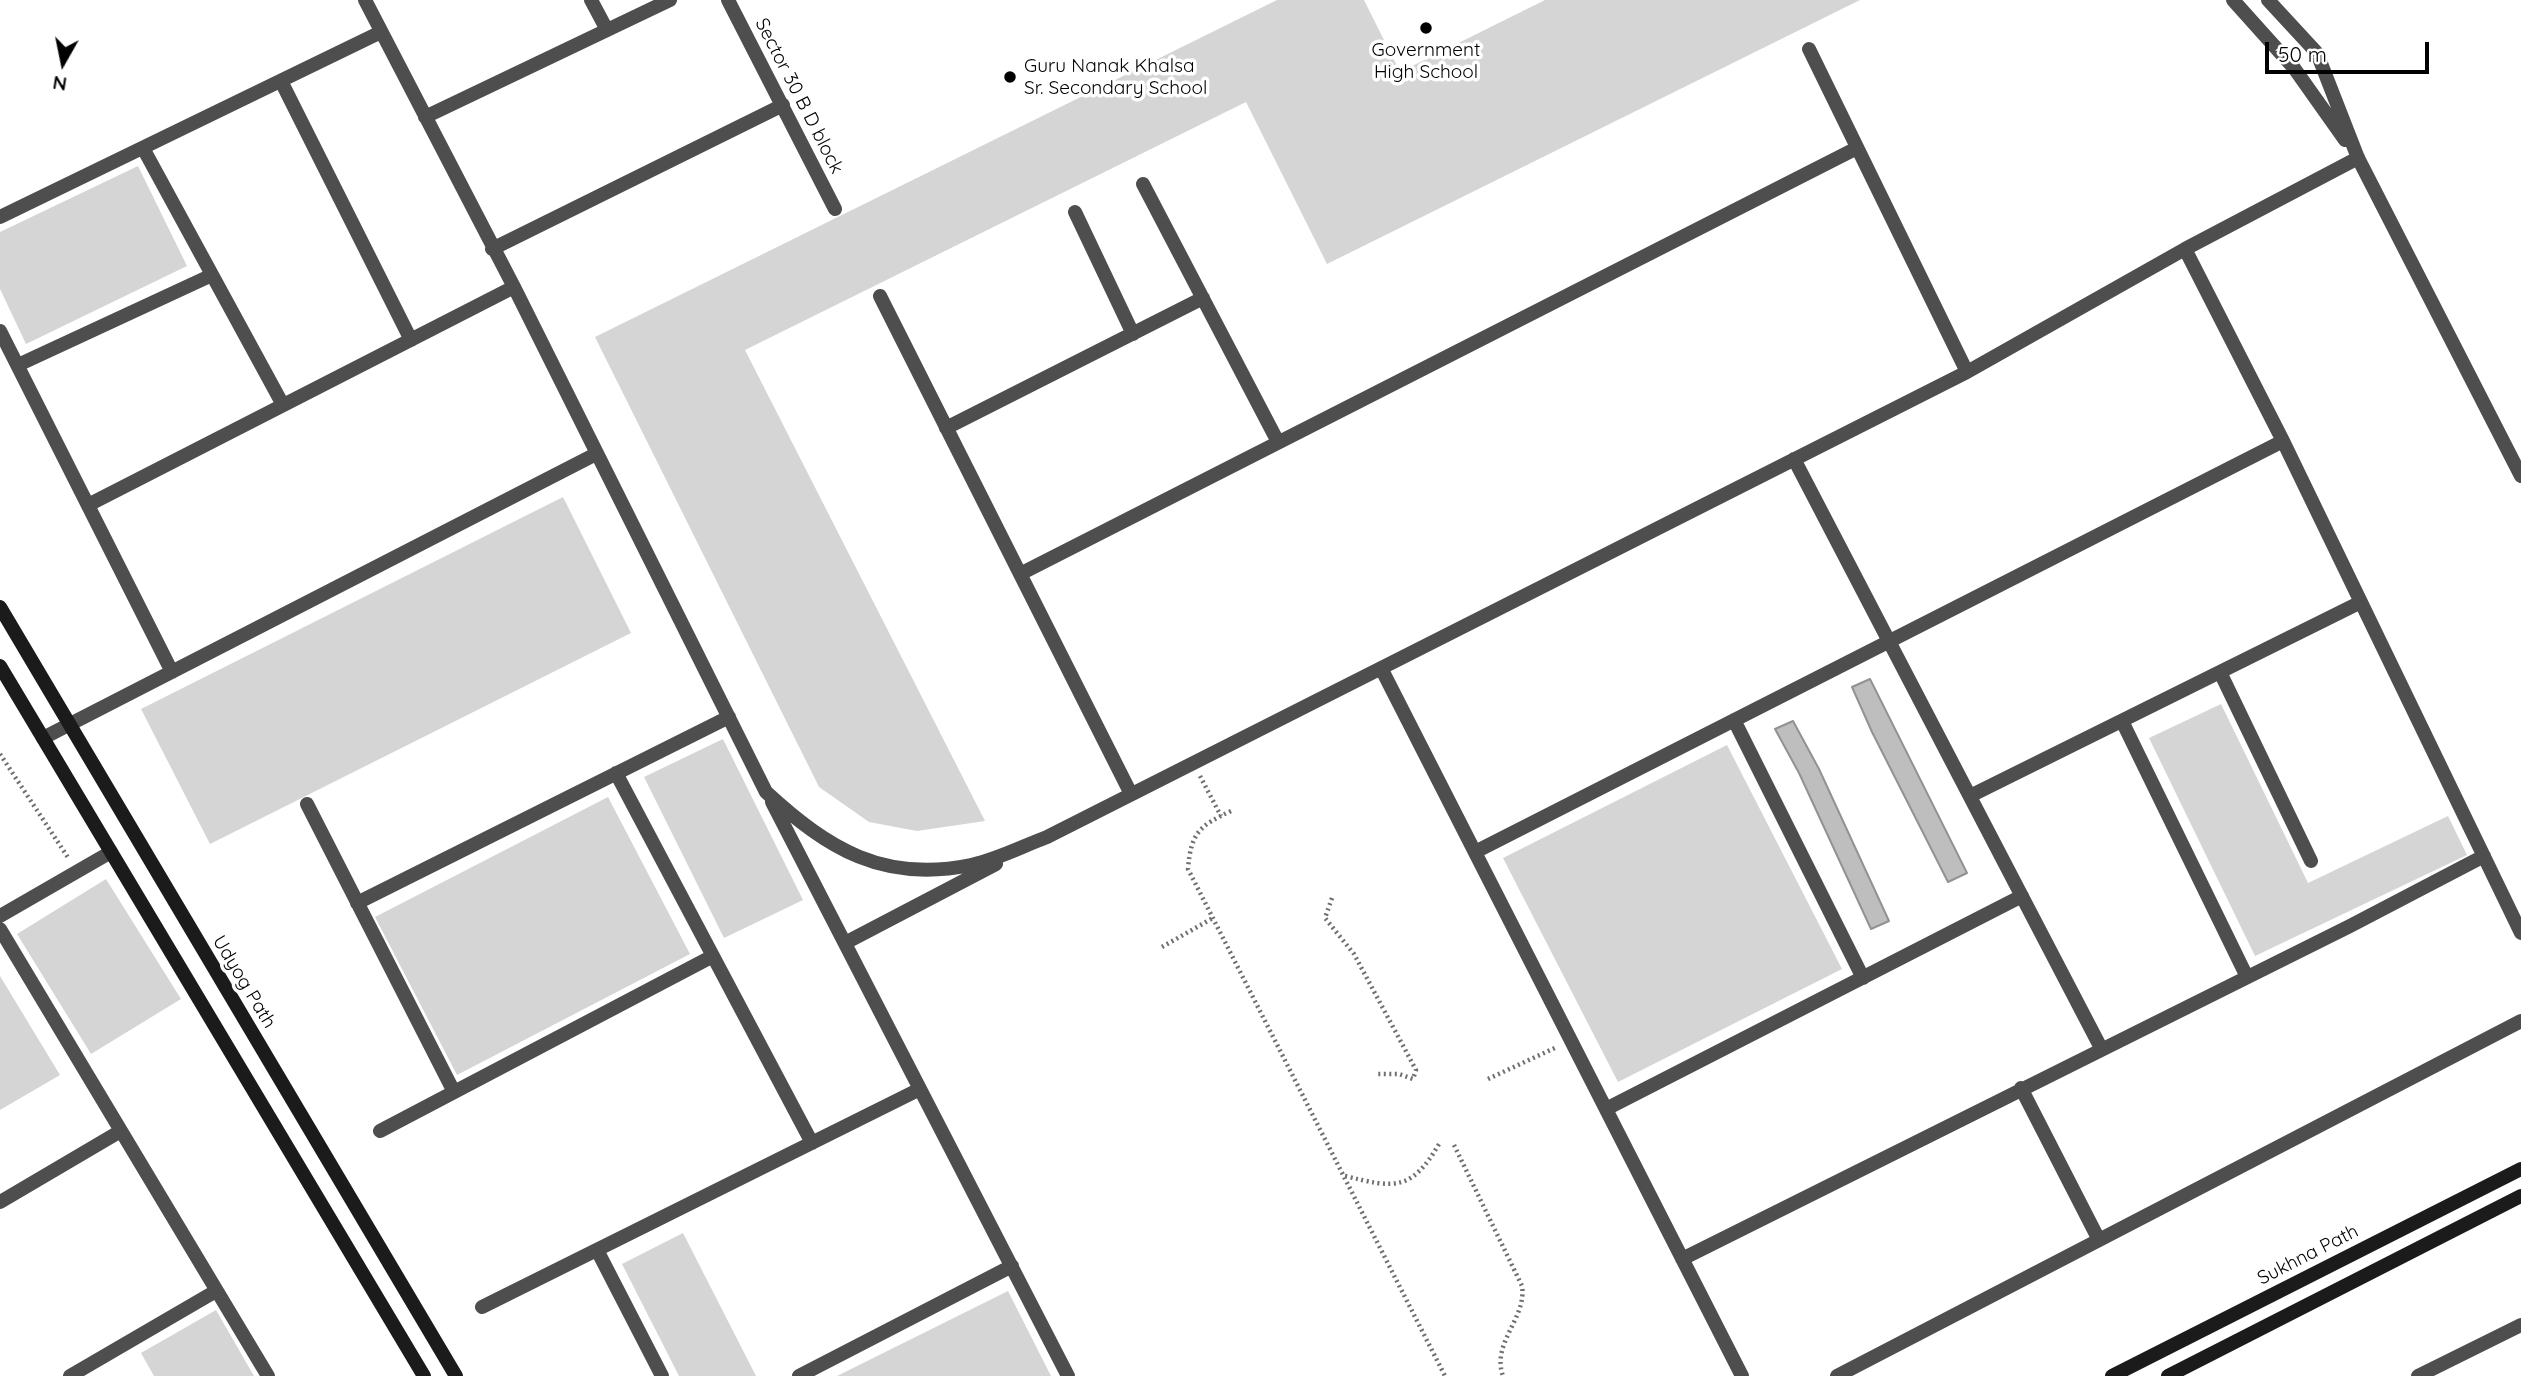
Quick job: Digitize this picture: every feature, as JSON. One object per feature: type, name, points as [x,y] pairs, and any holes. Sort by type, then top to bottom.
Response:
[{"type":"main road","name":"Udyog Path","points":[[0,607],[456,1376]]},
{"type":"main road","points":[[0,666],[424,1376]]},
{"type":"main road","name":"Sukhna Path","points":[[2112,1376],[2521,1169]]},
{"type":"main road","points":[[2168,1376],[2521,1196]]},
{"type":"street","points":[[365,0],[514,287],[766,792],[1068,1376]]},
{"type":"street","points":[[591,0],[607,30]]},
{"type":"street","points":[[425,117],[670,0]]},
{"type":"street","name":"Sector 30 B D block","points":[[729,0],[835,209]]},
{"type":"street","points":[[2233,0],[2294,68],[2358,158]]},
{"type":"street","points":[[2268,0],[2317,52],[2358,158],[2521,476]]},
{"type":"street","points":[[0,217],[381,32]]},
{"type":"street","points":[[1809,49],[1967,372]]},
{"type":"street","points":[[281,81],[411,340]]},
{"type":"street","points":[[492,249],[783,106]]},
{"type":"street","points":[[143,148],[283,405]]},
{"type":"street","points":[[1020,574],[1857,148]]},
{"type":"street","points":[[845,943],[1131,794],[1967,372],[2185,249],[2358,158]]},
{"type":"street","points":[[1143,184],[1278,442]]},
{"type":"street","points":[[1074,212],[1133,334]]},
{"type":"street","points":[[2185,249],[2283,441],[2521,933]]},
{"type":"street","points":[[18,365],[212,275]]},
{"type":"street","points":[[90,504],[514,287]]},
{"type":"street","points":[[880,296],[1131,794]]},
{"type":"street","points":[[946,428],[1203,299]]},
{"type":"street","points":[[0,331],[90,504],[172,672]]},
{"type":"street","points":[[1475,852],[2283,441]]},
{"type":"street","points":[[43,738],[596,454]]},
{"type":"street","points":[[1794,459],[2101,1048]]},
{"type":"street","points":[[1970,796],[2361,602]]},
{"type":"street","points":[[1381,668],[1742,1376]]},
{"type":"street","points":[[2220,672],[2311,860]]},
{"type":"street","points":[[357,903],[729,717]]},
{"type":"street","points":[[1734,720],[1863,978]]},
{"type":"street","points":[[2122,721],[2246,975]]},
{"type":"street","points":[[616,773],[812,1143]]},
{"type":"street","points":[[766,792],[804,827],[849,855],[906,870],[971,865],[1047,837]]},
{"type":"street","points":[[307,804],[454,1092]]},
{"type":"street","points":[[0,916],[111,852]]},
{"type":"street","points":[[1682,1259],[2246,975],[2350,926],[2484,856]]},
{"type":"street","points":[[1606,1109],[2022,896]]},
{"type":"street","points":[[0,929],[119,1132],[268,1376]]},
{"type":"street","points":[[380,1131],[713,956]]},
{"type":"street","points":[[1837,1376],[2521,1021]]},
{"type":"street","points":[[2021,1088],[2099,1240]]},
{"type":"street","points":[[482,1307],[920,1089]]},
{"type":"street","points":[[0,1202],[119,1132]]},
{"type":"street","points":[[597,1250],[662,1376]]},
{"type":"street","points":[[799,1376],[1012,1266]]},
{"type":"street","points":[[70,1376],[216,1291]]},
{"type":"street","points":[[2418,1376],[2521,1325]]},
{"type":"path","points":[[0,754],[77,872]]},
{"type":"path","points":[[1193,763],[1221,816]]},
{"type":"path","points":[[1231,811],[1200,829],[1190,845],[1188,869],[1445,1376]]},
{"type":"path","points":[[1332,898],[1325,918],[1354,954],[1416,1070],[1413,1079],[1399,1074],[1376,1074]]},
{"type":"path","points":[[1162,947],[1213,918]]},
{"type":"path","points":[[1488,1079],[1570,1040]]},
{"type":"path","points":[[1345,1176],[1394,1185],[1416,1177],[1439,1144]]},
{"type":"path","points":[[1454,1144],[1522,1286],[1523,1303],[1503,1346],[1503,1376]]},
{"type":"shaded area","points":[[1277,0],[1364,0],[1400,72],[1545,0],[1860,0],[1327,264],[1246,102],[745,350],[985,821],[917,831],[869,822],[819,787],[595,337]]},
{"type":"shaded area","points":[[138,166],[187,266],[26,344],[0,289],[0,232]]},
{"type":"shaded area","points":[[563,497],[631,633],[210,844],[141,709]]},
{"type":"shaded area","points":[[2221,704],[2308,883],[2448,816],[2467,855],[2255,956],[2149,738]]},
{"type":"shaded area","points":[[723,739],[803,900],[724,938],[644,777]]},
{"type":"shaded area","points":[[1727,745],[1842,969],[1618,1082],[1503,858]]},
{"type":"shaded area","points":[[608,797],[690,954],[457,1075],[375,917]]},
{"type":"shaded area","points":[[106,879],[181,999],[91,1054],[17,934]]},
{"type":"shaded area","points":[[0,976],[60,1075],[0,1110]]},
{"type":"shaded area","points":[[683,1233],[756,1376],[679,1376],[622,1264]]},
{"type":"shaded area","points":[[1008,1291],[1051,1376],[837,1376]]},
{"type":"shaded area","points":[[216,1310],[254,1376],[154,1376],[141,1353]]},
{"type":"building","points":[[1870,679],[1967,873],[1948,882],[1852,687]]},
{"type":"building","points":[[1793,721],[1819,769],[1889,921],[1871,929],[1799,773],[1775,729]]},
{"type":"place","name":"Government High School","points":[[1426,28]]},
{"type":"place","name":"Guru Nanak Khalsa Sr. Secondary School","points":[[1010,77]]}]
